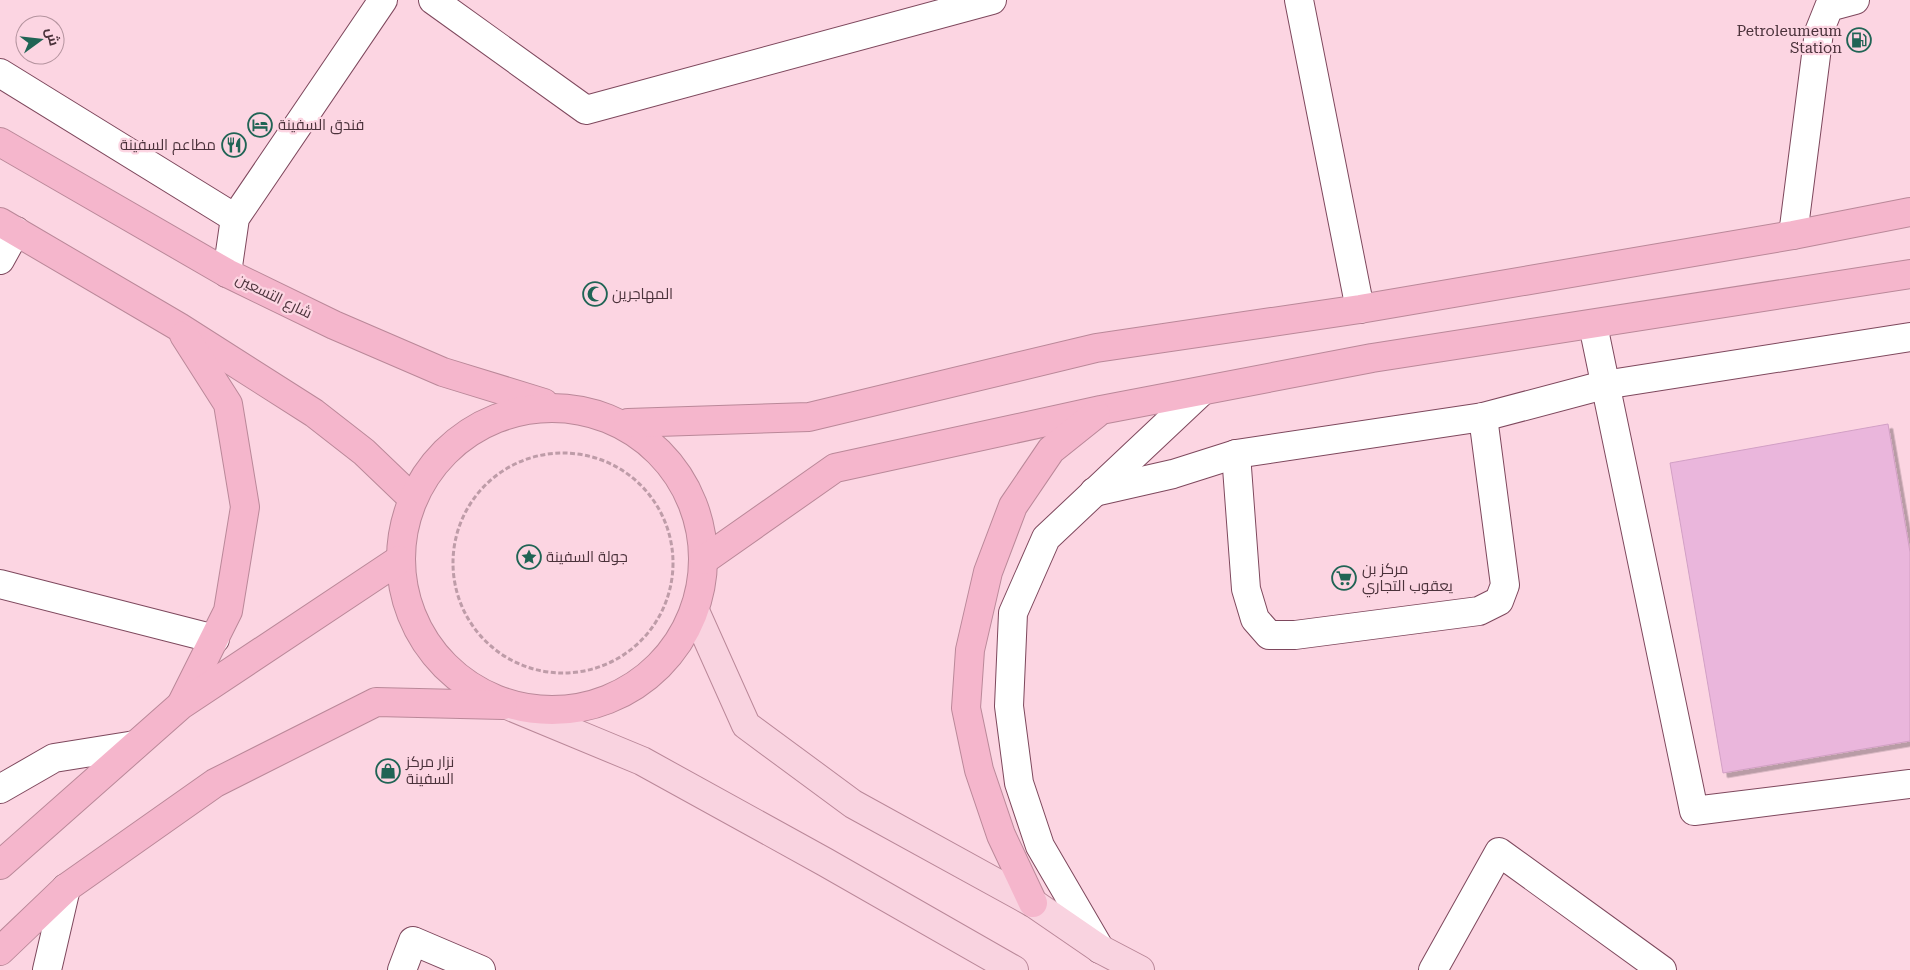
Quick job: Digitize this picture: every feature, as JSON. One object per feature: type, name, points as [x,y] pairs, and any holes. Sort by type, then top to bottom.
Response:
[{"type":"highway","name":"شارع التسعين","points":[[0,142],[227,273],[334,325],[442,372],[567,410]]},
{"type":"highway","points":[[507,705],[452,674],[414,623],[400,560],[412,498],[437,458],[475,427],[519,409],[567,410],[628,423],[809,417],[1096,348],[1360,309],[1793,235],[1910,212]]},
{"type":"highway","points":[[8,226],[179,327],[314,413],[364,452],[412,498]]},
{"type":"highway","points":[[704,560],[835,468],[1101,410],[1372,358],[1910,274]]},
{"type":"highway","points":[[179,327],[228,404],[245,507],[228,611],[181,705]]},
{"type":"highway","points":[[1033,903],[1002,835],[979,770],[966,708],[970,650],[988,572],[1013,506],[1051,450],[1101,410]]},
{"type":"highway","points":[[0,951],[66,888],[215,783],[376,702],[507,705],[564,712],[620,696],[666,660],[695,611],[704,560],[695,509],[671,464],[628,423]]},
{"type":"highway","points":[[0,865],[181,705],[400,560]]},
{"type":"main road","points":[[695,611],[746,725],[854,804],[1033,903],[1100,949],[1140,970]]},
{"type":"main road","points":[[507,705],[642,761],[826,862],[1013,970]]},
{"type":"street","points":[[227,273],[235,218],[383,0]]},
{"type":"street","points":[[433,0],[586,110],[932,8],[992,0]]},
{"type":"street","points":[[1299,0],[1360,309]]},
{"type":"street","points":[[1793,235],[1819,32],[1829,7],[1855,0]]},
{"type":"street","points":[[0,73],[235,218]]},
{"type":"street","points":[[0,260],[8,226]]},
{"type":"street","points":[[1592,325],[1694,811],[1910,784]]},
{"type":"street","points":[[1094,492],[1173,474],[1236,454],[1483,417],[1604,385],[1910,337]]},
{"type":"street","points":[[1100,949],[1040,846],[1020,783],[1009,706],[1013,613],[1046,538],[1201,392]]},
{"type":"street","points":[[1236,454],[1246,589],[1255,619],[1270,635],[1295,635],[1479,611],[1499,601],[1505,584],[1483,417]]},
{"type":"street","points":[[0,584],[215,639]]},
{"type":"street","points":[[0,789],[54,758],[135,745]]},
{"type":"street","points":[[1433,970],[1499,852],[1662,970]]},
{"type":"street","points":[[47,970],[66,888]]},
{"type":"street","points":[[402,970],[414,941],[481,970]]},
{"type":"path","points":[[554,451],[597,456],[635,478],[662,512],[674,554],[669,598],[648,636],[613,662],[571,674],[528,669],[490,648],[464,613],[452,571],[457,528],[478,490],[512,463],[554,451]]},
{"type":"building","points":[[1888,424],[1910,552],[1910,741],[1723,773],[1670,463]]},
{"type":"place","name":"Petroleumeum Station","points":[[1859,40]]},
{"type":"place","name":"فندق السفينة","points":[[260,125]]},
{"type":"place","name":"مطاعم السفينة","points":[[234,145]]},
{"type":"place","name":"المهاجرين","points":[[595,294]]},
{"type":"place","name":"جولة السفينة","points":[[529,557]]},
{"type":"place","name":"مركز بن يعقوب التجاري","points":[[1344,578]]},
{"type":"place","name":"نزار مركز السفينة","points":[[388,771]]}]
